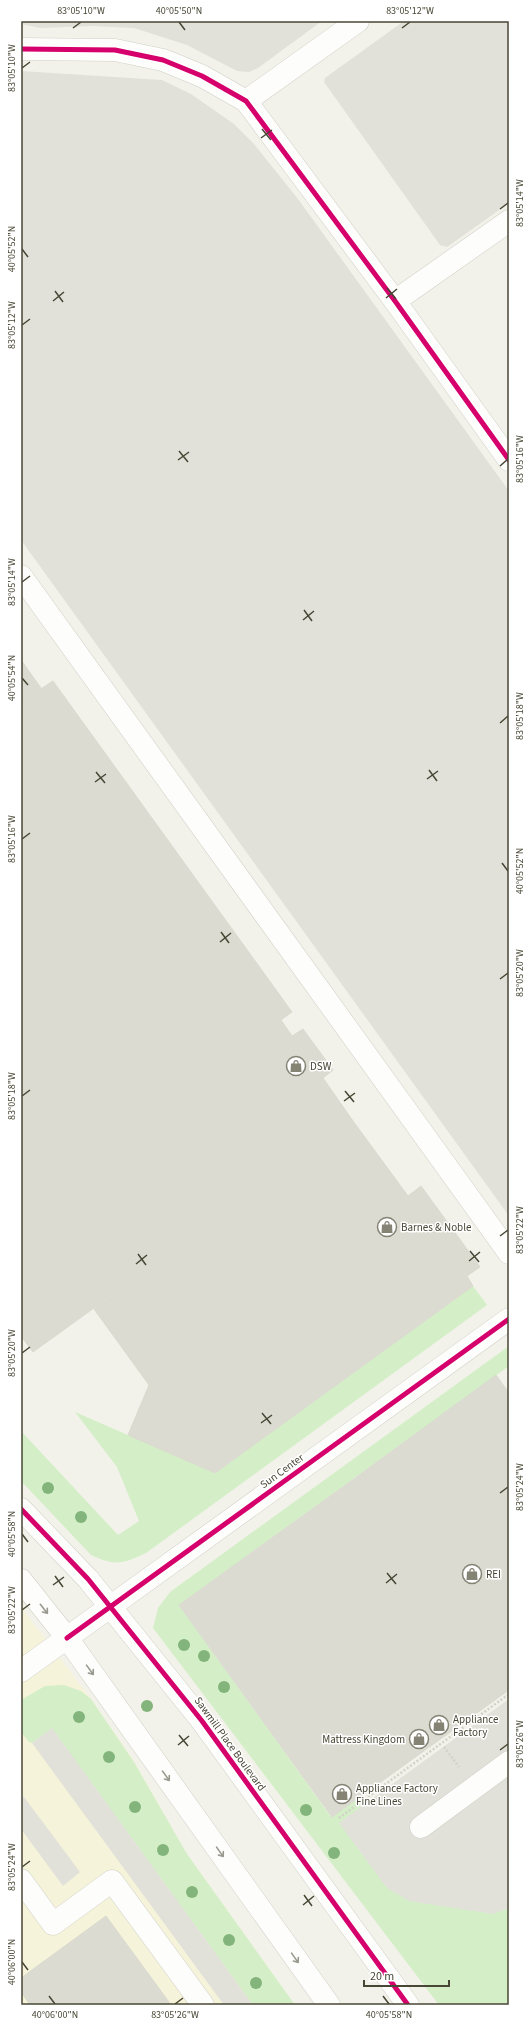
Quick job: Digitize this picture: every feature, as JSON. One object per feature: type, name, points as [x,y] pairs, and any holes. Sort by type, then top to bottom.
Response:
[{"type":"street","points":[[246,101],[358,21]]},
{"type":"street","points":[[21,49],[115,50],[163,60],[202,76],[246,101],[395,301],[509,460]]},
{"type":"street","points":[[395,301],[509,221]]},
{"type":"street","points":[[21,576],[509,1253]]},
{"type":"street","name":"Sun Center","points":[[21,1671],[509,1319]]},
{"type":"street","name":"Sawmill Place Boulevard","points":[[21,1509],[60,1548],[111,1606],[202,1721],[408,2005]]},
{"type":"street","points":[[21,1580],[67,1638],[329,2005]]},
{"type":"street","points":[[421,1827],[509,1762]]},
{"type":"street","points":[[21,1880],[53,1924],[112,1881],[203,2005]]},
{"type":"path","points":[[339,1818],[509,1694]]},
{"type":"shaded area","points":[[21,21],[322,21],[258,68],[249,72],[237,71],[187,45],[134,28],[91,26],[40,28],[21,24]]},
{"type":"shaded area","points":[[404,21],[509,21],[509,203],[447,247],[440,245],[324,82],[325,78]]},
{"type":"shaded area","points":[[21,71],[162,80],[191,94],[234,124],[254,144],[298,199],[509,491],[509,1216],[21,540]]},
{"type":"shaded area","points":[[21,1607],[91,1699],[134,1761],[187,1854],[295,2005],[21,2005]]},
{"type":"shaded area","points":[[509,1699],[509,1908],[493,1914],[409,1901],[387,1888],[339,1823]]},
{"type":"shaded area","points":[[52,1728],[253,2005],[224,2005],[32,1743]]},
{"type":"shaded area","points":[[24,1797],[80,1872],[63,1886],[21,1829],[21,1799]]},
{"type":"green space","points":[[473,1286],[487,1305],[146,1553],[138,1557],[131,1560],[112,1562],[99,1559],[91,1555],[21,1481],[21,1431],[118,1535],[139,1521],[117,1467],[75,1412],[215,1473]]},
{"type":"green space","points":[[509,1346],[509,1366],[179,1605],[331,1817],[356,1800],[373,1824],[509,1901],[509,2005],[439,2005],[153,1628],[158,1608],[170,1592]]},
{"type":"green space","points":[[64,1685],[81,1691],[91,1699],[134,1762],[187,1854],[295,2005],[253,2005],[52,1729],[32,1743],[29,1742],[21,1732],[21,1700],[45,1686]]},
{"type":"building","points":[[21,660],[41,688],[21,702]]},
{"type":"building","points":[[53,681],[292,1012],[281,1020],[292,1036],[303,1029],[333,1070],[323,1078],[353,1121],[33,1352],[21,1336],[21,702]]},
{"type":"building","points":[[353,1121],[408,1196],[421,1186],[480,1267],[467,1276],[473,1286],[215,1473],[128,1435],[149,1385],[94,1309]]},
{"type":"building","name":"REI","points":[[496,1375],[509,1393],[509,1675],[362,1473]]},
{"type":"building","points":[[362,1473],[509,1675],[509,1690],[332,1817],[179,1605]]},
{"type":"building","points":[[106,1916],[169,2002],[169,2005],[30,2005],[21,1992],[21,1978]]},
{"type":"cycle path","points":[[21,49],[115,50],[163,60],[202,76],[246,101],[395,301],[509,460]]},
{"type":"cycle path","points":[[67,1638],[509,1319]]},
{"type":"cycle path","points":[[21,1509],[88,1579],[202,1721],[408,2005]]},
{"type":"place","name":"DSW","points":[[296,1066]]},
{"type":"place","name":"Barnes & Noble","points":[[387,1227]]},
{"type":"place","name":"REI","points":[[472,1574]]},
{"type":"place","name":"Appliance Factory","points":[[439,1725]]},
{"type":"place","name":"Mattress Kingdom","points":[[419,1739]]},
{"type":"place","name":"Appliance Factory Fine Lines","points":[[342,1794]]}]
